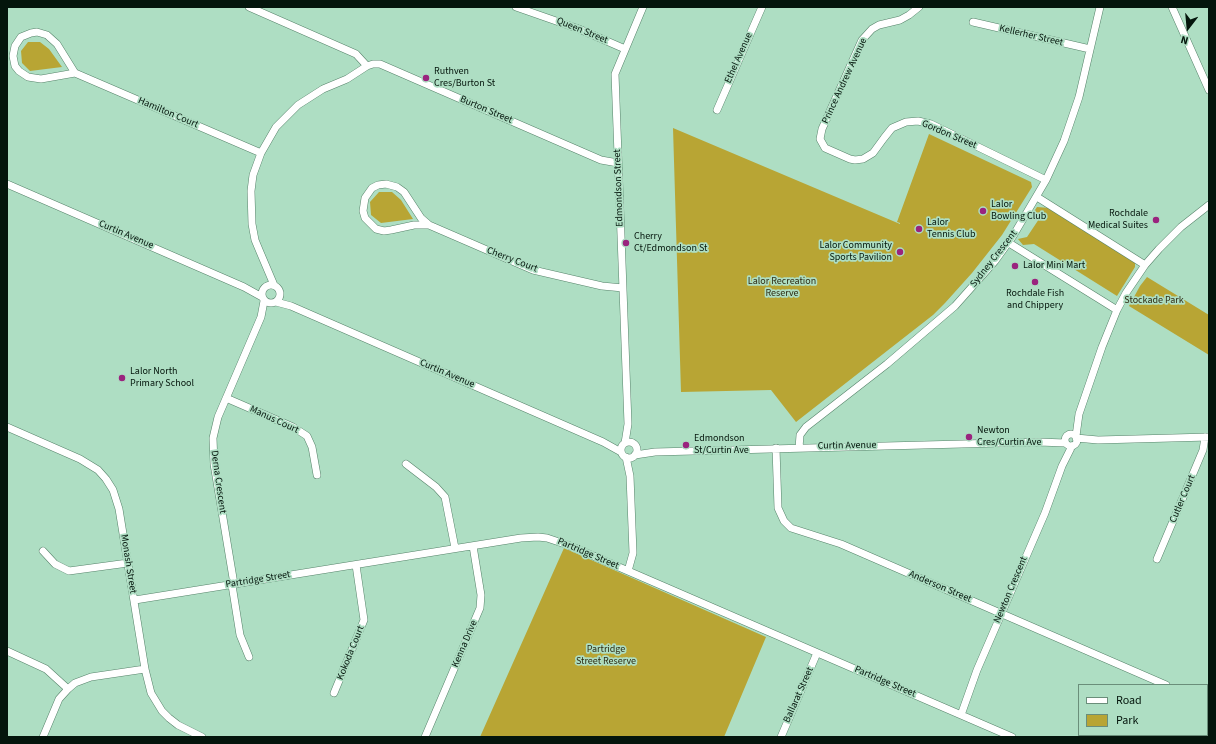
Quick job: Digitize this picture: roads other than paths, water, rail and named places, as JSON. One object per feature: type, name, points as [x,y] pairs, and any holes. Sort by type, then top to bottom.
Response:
[{"type":"street","points":[[249,7],[356,54],[367,66]]},
{"type":"street","name":"Queen Street","points":[[516,7],[579,29],[624,49]]},
{"type":"street","name":"Edmondson Street","points":[[628,571],[633,553],[614,74],[643,7]]},
{"type":"street","name":"Ethel Avenue","points":[[717,110],[762,7]]},
{"type":"street","name":"Prince Andrew Avenue","points":[[820,139],[822,129],[859,46],[867,33],[878,25],[900,20],[919,7]]},
{"type":"street","name":"Sydney Crescent","points":[[799,448],[800,435],[806,427],[887,364],[955,306],[979,280],[1009,243],[1046,180],[1056,160],[1072,119],[1079,97],[1100,7]]},
{"type":"street","points":[[1172,7],[1206,77],[1209,90]]},
{"type":"street","name":"Kellerher Street","points":[[973,22],[1090,49]]},
{"type":"street","points":[[37,32],[47,35],[56,44],[75,73],[41,79],[28,77],[19,71],[15,66],[13,56],[15,46],[21,37],[31,33],[37,32]]},
{"type":"street","name":"Burton Street","points":[[367,66],[372,64],[380,64],[601,160],[618,163]]},
{"type":"street","name":"Curtin Avenue","points":[[291,306],[274,285],[255,240],[251,205],[253,175],[261,153],[276,127],[298,104],[323,89],[347,79],[367,66]]},
{"type":"street","name":"Hamilton Court","points":[[75,73],[261,153]]},
{"type":"street","name":"Gordon Street","points":[[820,139],[825,148],[829,151],[850,159],[863,159],[873,153],[888,133],[899,125],[912,121],[925,122],[1046,180]]},
{"type":"street","name":"Curtin Avenue","points":[[7,184],[603,442],[629,450],[655,452],[1207,437]]},
{"type":"street","name":"Cherry Court","points":[[429,225],[414,225],[384,231],[376,229],[365,218],[363,211],[365,198],[372,188],[378,185],[386,184],[398,187],[404,192],[421,218],[429,225],[533,270],[602,286],[623,288]]},
{"type":"street","points":[[1037,197],[1145,265]]},
{"type":"street","name":"Newton Crescent","points":[[961,715],[977,670],[1045,513],[1102,347],[1117,310],[1145,265],[1171,236],[1192,217],[1209,205]]},
{"type":"street","points":[[1009,243],[1117,310]]},
{"type":"street","points":[[267,268],[267,296]]},
{"type":"street","points":[[267,296],[274,285]]},
{"type":"street","name":"Derna Crescent","points":[[249,657],[240,635],[212,449],[214,427],[261,317],[267,296],[278,300],[280,294]]},
{"type":"street","name":"Manus Court","points":[[226,398],[293,426],[307,436],[312,447],[317,475]]},
{"type":"street","name":"Monash Street","points":[[7,427],[80,459],[98,470],[113,490],[117,501],[145,669],[151,693],[162,711],[178,725],[202,737]]},
{"type":"street","name":"Cutler Court","points":[[1157,559],[1207,437]]},
{"type":"street","name":"Anderson Street","points":[[776,448],[778,508],[784,521],[791,528],[841,544],[1164,684]]},
{"type":"street","points":[[406,464],[436,487],[445,497],[455,548]]},
{"type":"street","name":"Partridge Street","points":[[134,600],[455,548],[530,537],[547,538],[568,545],[1012,737]]},
{"type":"street","name":"Kenna Drive","points":[[425,737],[480,608],[481,594],[473,546]]},
{"type":"street","points":[[42,551],[55,564],[69,571],[128,563]]},
{"type":"street","name":"Kokoda Court","points":[[334,693],[364,620],[356,565]]},
{"type":"street","points":[[7,651],[46,669],[68,689]]},
{"type":"street","name":"Ballarat Street","points":[[781,737],[817,653]]},
{"type":"street","points":[[43,737],[59,699],[68,689],[80,681],[90,677],[145,669]]},
{"type":"place","name":"Ruthven Cres/Burton St","points":[[426,78]]},
{"type":"place","name":"Lalor Bowling Club","points":[[983,211]]},
{"type":"place","name":"Rochdale Medical Suites","points":[[1156,220]]},
{"type":"place","name":"Lalor Tennis Club","points":[[919,229]]},
{"type":"place","name":"Cherry Ct/Edmondson St","points":[[626,243]]},
{"type":"place","name":"Lalor Community Sports Pavilion","points":[[900,252]]},
{"type":"place","name":"Lalor Mini Mart","points":[[1015,266]]},
{"type":"place","name":"Rochdale Fish and Chippery","points":[[1035,282]]},
{"type":"place","name":"Lalor North Primary School","points":[[122,378]]},
{"type":"place","name":"Newton Cres/Curtin Ave","points":[[969,437]]},
{"type":"place","name":"Edmondson St/Curtin Ave","points":[[686,445]]},
{"type":"park label","name":"Lalor Recreation Reserve","points":[[782,288]]},
{"type":"park label","name":"Stockade Park","points":[[1154,301]]},
{"type":"park label","name":"Partridge Street Reserve","points":[[606,656]]}]
